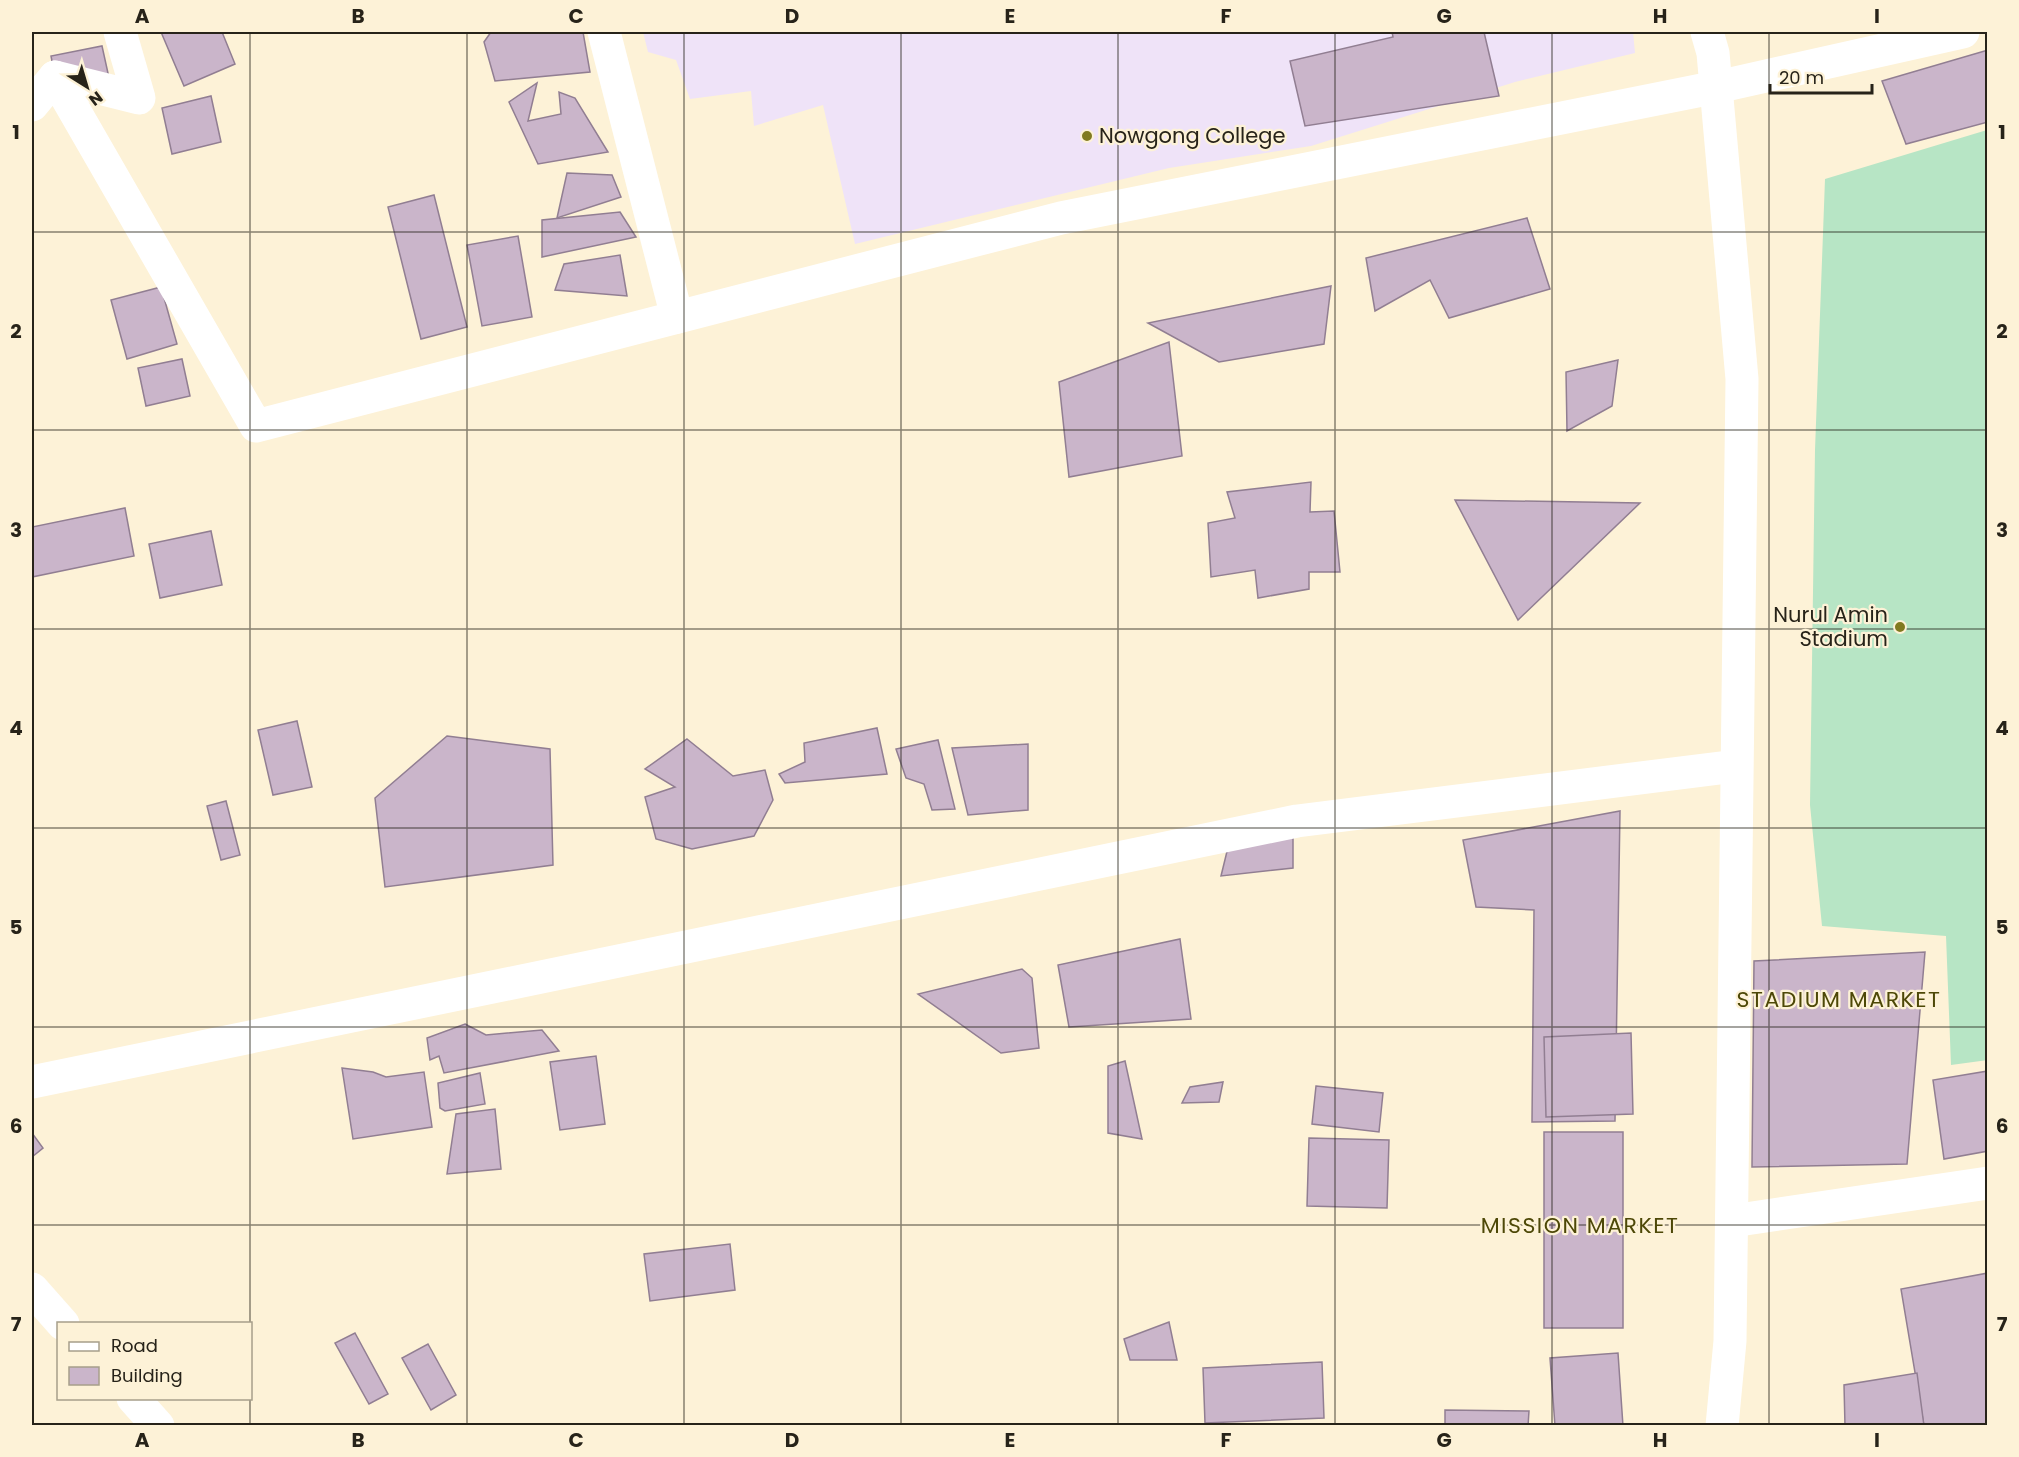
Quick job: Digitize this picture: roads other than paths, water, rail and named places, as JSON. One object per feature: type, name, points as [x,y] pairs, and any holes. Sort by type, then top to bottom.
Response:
[{"type":"street","points":[[55,77],[139,98],[120,32]]},
{"type":"street","points":[[604,32],[677,317]]},
{"type":"street","points":[[1707,32],[1713,53],[1717,87],[1742,379],[1730,1341],[1722,1425]]},
{"type":"street","points":[[55,77],[256,426],[1061,218],[1717,87],[1963,32]]},
{"type":"street","points":[[32,105],[55,77]]},
{"type":"street","points":[[32,1082],[1297,821],[1736,766]]},
{"type":"street","points":[[1732,1221],[1988,1183]]},
{"type":"street","points":[[32,1289],[62,1322]]},
{"type":"street","points":[[135,1400],[158,1425]]},
{"type":"place","name":"Nowgong College","points":[[1087,136]]},
{"type":"place","name":"Nurul Amin Stadium","points":[[1900,627]]},
{"type":"district","name":"STADIUM MARKET","points":[[1839,999]]},
{"type":"district","name":"MISSION MARKET","points":[[1580,1225]]}]
